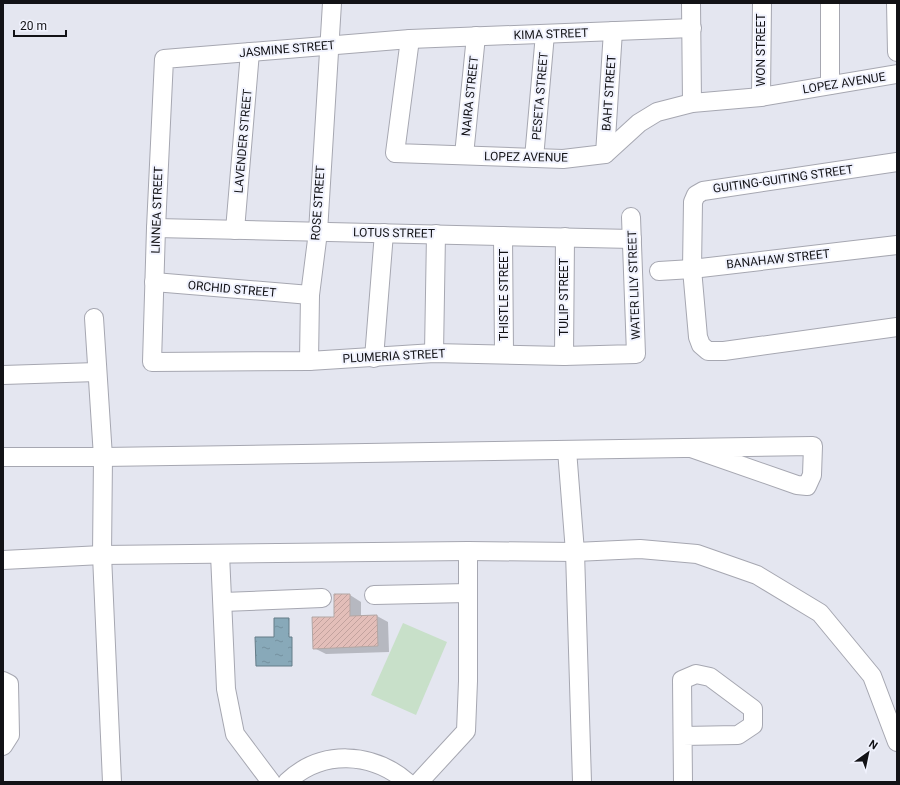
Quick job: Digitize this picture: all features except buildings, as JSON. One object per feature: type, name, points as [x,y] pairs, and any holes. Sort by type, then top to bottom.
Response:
[{"type":"street","name":"ROSE STREET","points":[[309,361],[310,296],[318,232],[328,45],[332,3]]},
{"type":"street","points":[[691,3],[692,103]]},
{"type":"street","name":"WON STREET","points":[[761,97],[762,3]]},
{"type":"street","points":[[830,3],[830,84]]},
{"type":"street","points":[[896,3],[897,52]]},
{"type":"street","name":"KIMA STREET","points":[[410,39],[692,28]]},
{"type":"street","name":"BAHT STREET","points":[[605,154],[613,31]]},
{"type":"street","name":"PESETA STREET","points":[[534,158],[545,34]]},
{"type":"street","name":"NAIRA STREET","points":[[464,155],[476,36]]},
{"type":"street","name":"JASMINE STREET","points":[[164,59],[410,39]]},
{"type":"street","name":"LOPEZ AVENUE","points":[[410,39],[395,153],[563,159],[605,154],[639,123],[657,112],[692,103],[761,97],[830,84],[897,74]]},
{"type":"street","name":"LAVENDER STREET","points":[[235,230],[250,52]]},
{"type":"street","name":"LINNEA STREET","points":[[152,362],[156,228],[164,59]]},
{"type":"street","name":"GUITING-GUITING STREET","points":[[897,162],[703,191],[696,195],[693,202],[692,269],[698,337],[702,345],[708,351],[724,352],[897,327]]},
{"type":"street","name":"WATER LILY STREET","points":[[631,217],[636,354]]},
{"type":"street","name":"LOTUS STREET","points":[[156,228],[632,239]]},
{"type":"street","points":[[374,358],[384,233]]},
{"type":"street","points":[[434,353],[436,234]]},
{"type":"street","name":"THISTLE STREET","points":[[503,236],[504,353]]},
{"type":"street","name":"TULIP STREET","points":[[564,237],[564,356]]},
{"type":"street","name":"BANAHAW STREET","points":[[659,271],[692,269],[897,246]]},
{"type":"street","name":"ORCHID STREET","points":[[154,282],[310,296]]},
{"type":"street","points":[[94,318],[103,457],[102,555],[112,782]]},
{"type":"street","name":"PLUMERIA STREET","points":[[152,362],[309,361],[434,353],[504,353],[564,356],[636,354]]},
{"type":"street","points":[[3,375],[98,372]]},
{"type":"street","points":[[3,457],[103,457],[813,446],[812,475],[807,486],[797,485],[691,448]]},
{"type":"street","points":[[567,450],[574,552],[582,782]]},
{"type":"street","points":[[3,560],[102,555],[468,551],[574,552],[640,549],[697,554],[757,575],[820,613],[872,676],[897,742]]},
{"type":"street","points":[[419,782],[466,731],[468,551]]},
{"type":"street","points":[[220,554],[226,689],[235,734],[271,782]]},
{"type":"street","points":[[374,595],[468,593]]},
{"type":"street","points":[[223,602],[322,598]]},
{"type":"street","points":[[683,736],[738,735],[753,724],[753,709],[710,677],[696,674],[682,680],[683,782]]},
{"type":"street","points":[[3,681],[9,684],[10,735],[3,746]]},
{"type":"street","points":[[287,782],[296,774],[319,762],[344,758],[370,761],[394,771],[407,782]]},
{"type":"green space","points":[[403,623],[447,642],[416,715],[371,695]]},
{"type":"water","points":[[274,618],[289,618],[289,637],[292,637],[292,666],[256,666],[255,637],[274,637]]}]
